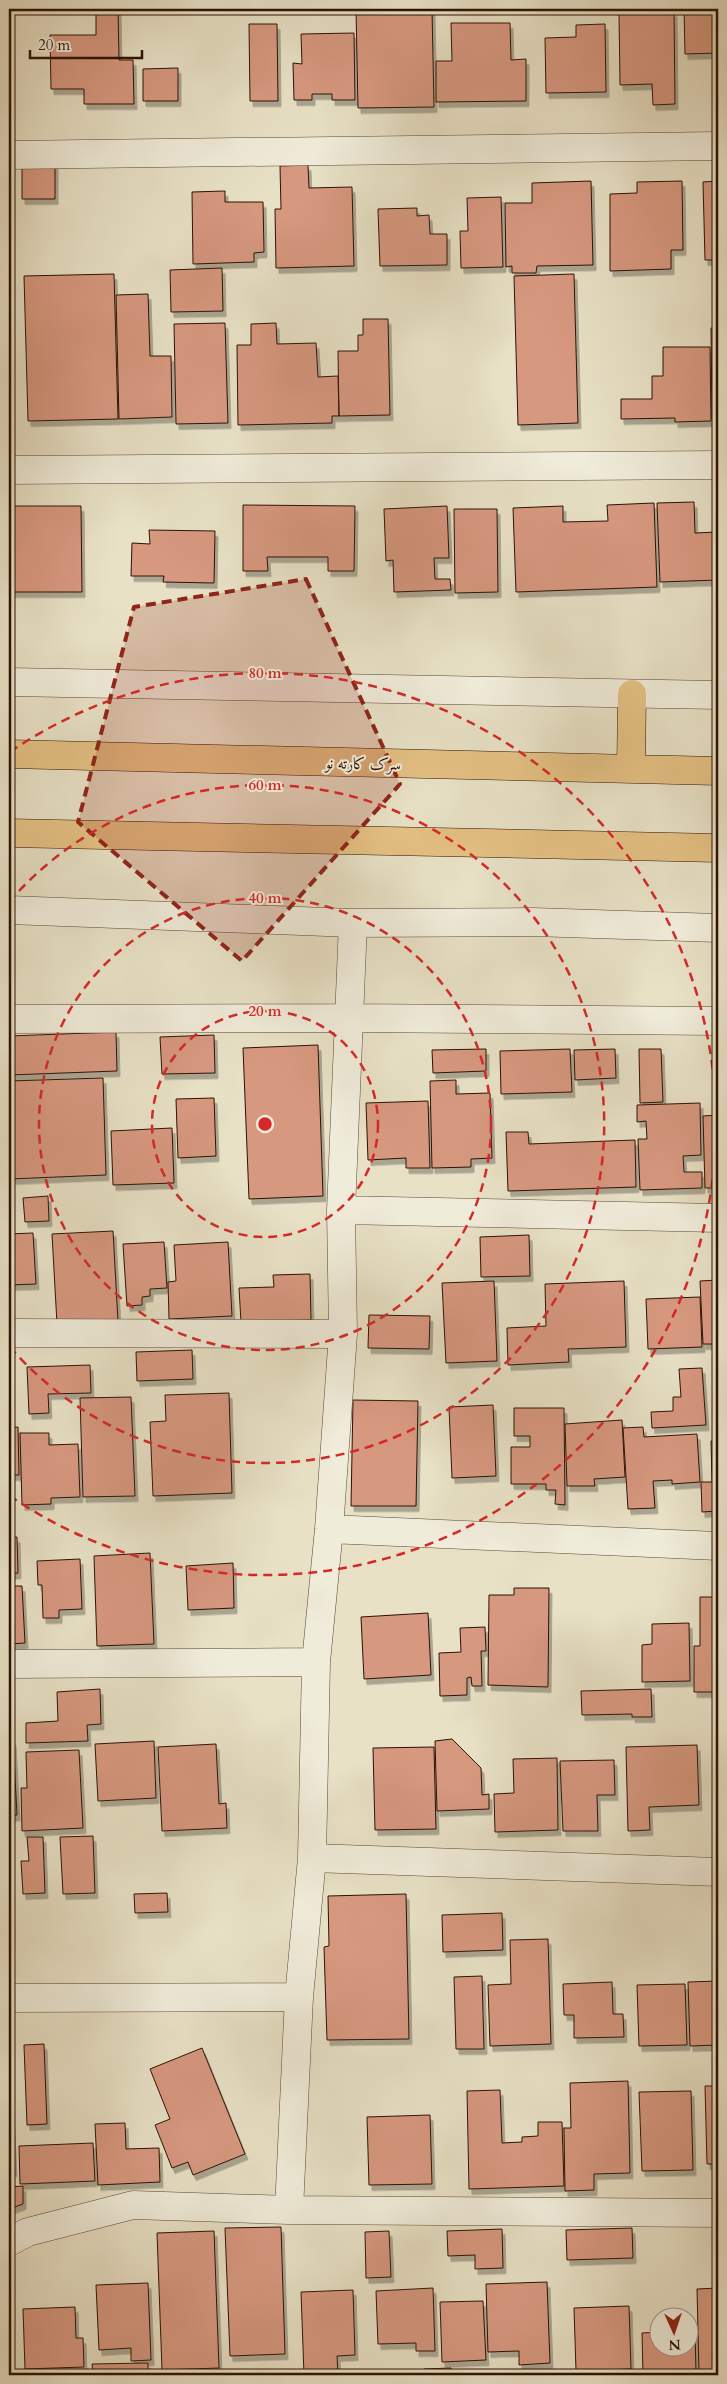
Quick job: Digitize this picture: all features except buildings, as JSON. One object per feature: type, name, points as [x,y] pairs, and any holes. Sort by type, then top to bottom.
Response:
[{"type":"highway","points":[[631,769],[632,694]]},
{"type":"highway","name":"سرک کارته نو","points":[[9,754],[718,771]]},
{"type":"highway","points":[[9,833],[718,848]]},
{"type":"street","points":[[9,155],[718,146]]},
{"type":"street","points":[[9,470],[718,465]]},
{"type":"street","points":[[9,682],[718,695]]},
{"type":"street","points":[[9,910],[353,923],[533,922],[718,928]]},
{"type":"street","points":[[289,2210],[299,1997],[312,1858],[316,1662],[329,1529],[343,1334],[341,1210],[353,923]]},
{"type":"street","points":[[9,1019],[349,1018],[718,1021]]},
{"type":"street","points":[[341,1210],[718,1218]]},
{"type":"street","points":[[9,1333],[343,1334]]},
{"type":"street","points":[[329,1529],[718,1546]]},
{"type":"street","points":[[9,1664],[316,1662]]},
{"type":"street","points":[[312,1858],[718,1872]]},
{"type":"street","points":[[9,1998],[299,1997]]},
{"type":"street","points":[[9,2242],[28,2232],[133,2205],[289,2210],[718,2213]]},
{"type":"highlighted area","points":[[306,579],[400,784],[242,961],[78,822],[134,607]]}]
